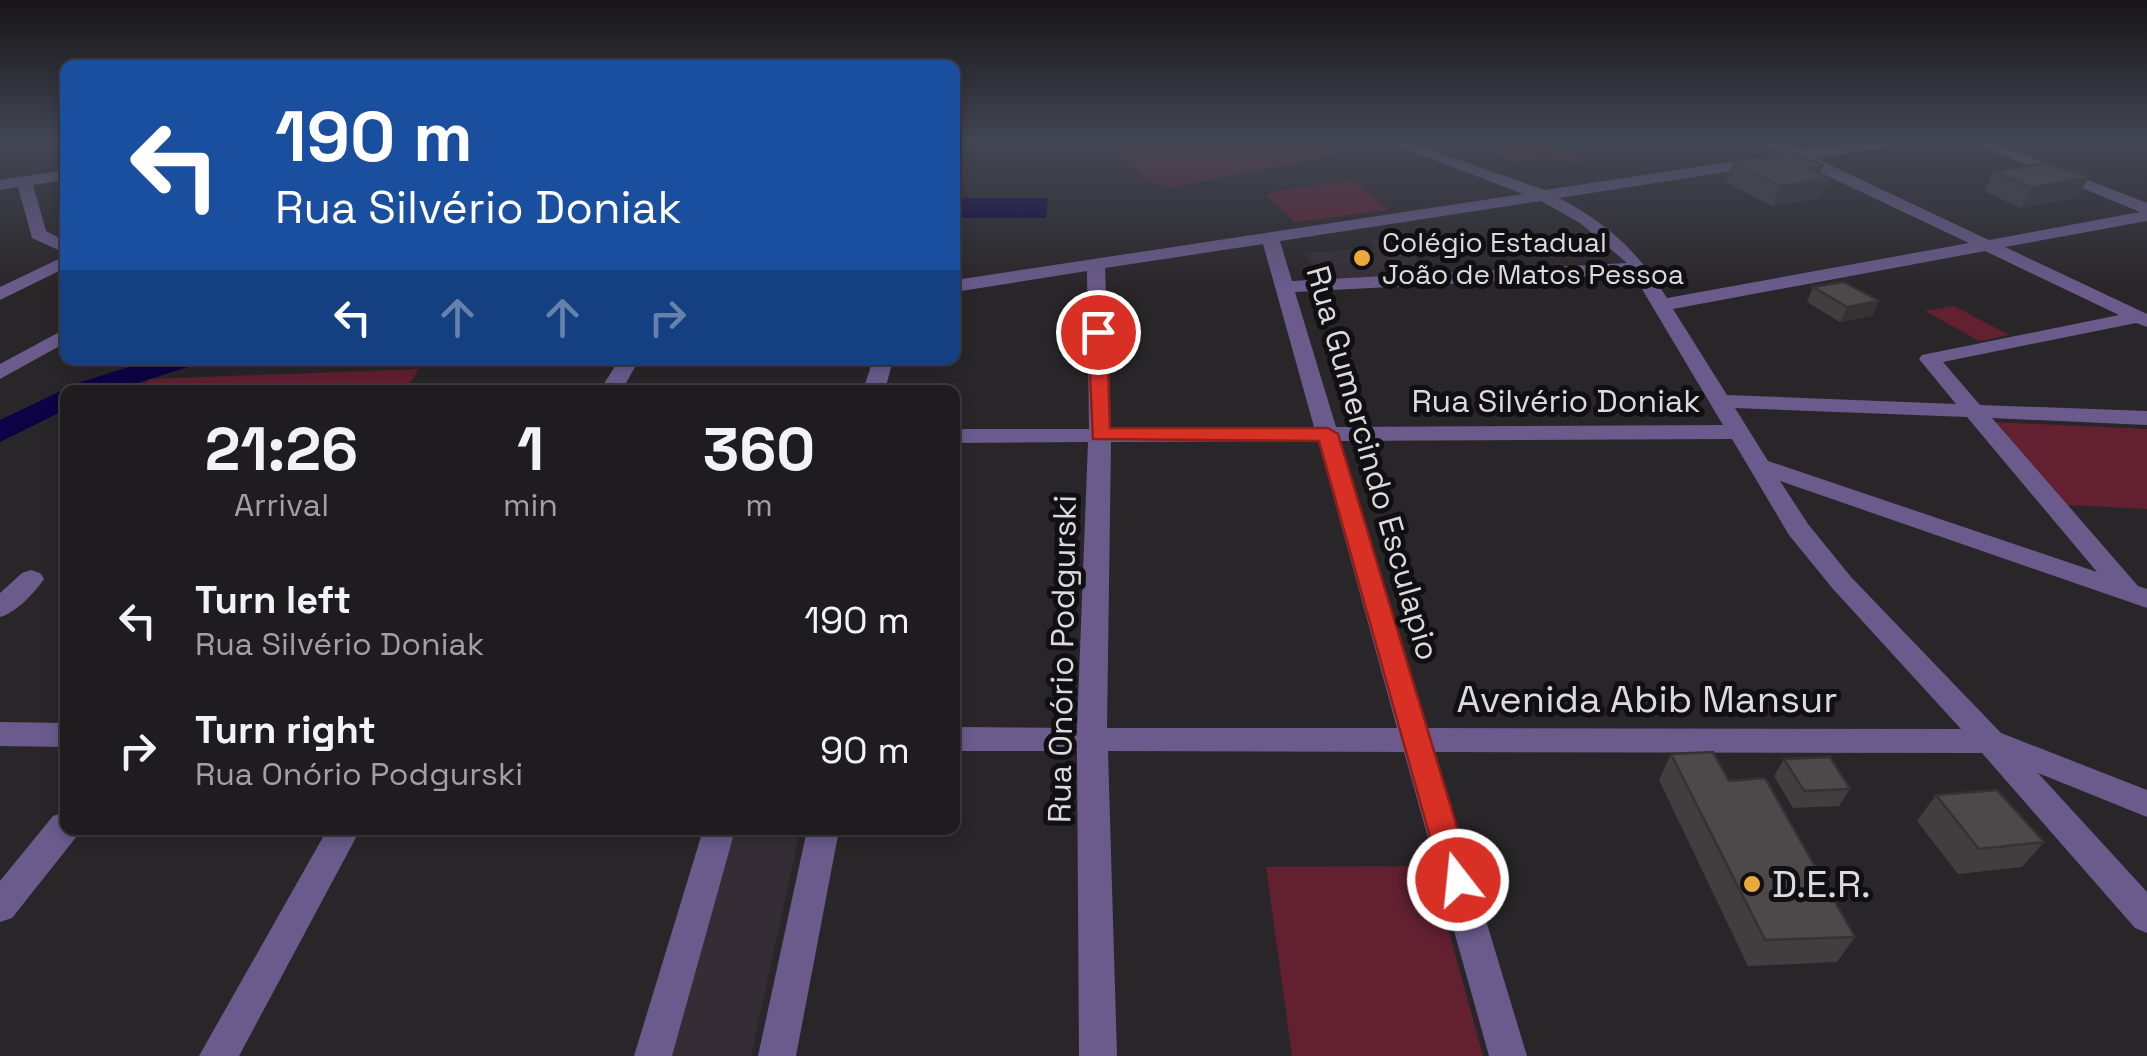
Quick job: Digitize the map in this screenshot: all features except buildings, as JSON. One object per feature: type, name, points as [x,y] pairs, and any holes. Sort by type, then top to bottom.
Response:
[{"type":"street","points":[[27,191],[38,234],[60,245]]},
{"type":"street","points":[[1532,191],[1608,235],[1639,268],[1798,530],[2147,916]]},
{"type":"street","points":[[960,285],[1566,191]]},
{"type":"street","points":[[1873,191],[2142,319]]},
{"type":"street","points":[[2097,191],[2147,212]]},
{"type":"street","points":[[1662,306],[2147,212]]},
{"type":"street","name":"Rua Gumercindo Esculapio","points":[[1269,235],[1508,1056]]},
{"type":"street","name":"Rua Onório Podgurski","points":[[1096,263],[1100,434],[1092,738],[1098,1056]]},
{"type":"street","points":[[0,294],[60,264]]},
{"type":"street","points":[[1284,287],[1639,268]]},
{"type":"street","points":[[2137,596],[1929,359],[2142,319]]},
{"type":"street","points":[[0,373],[60,338]]},
{"type":"street","points":[[1720,401],[2147,418]]},
{"type":"street","name":"Rua Silvério Doniak","points":[[960,436],[1737,432]]},
{"type":"street","points":[[1756,464],[2137,596]]},
{"type":"street","points":[[0,608],[31,579]]},
{"type":"street","points":[[0,734],[60,735]]},
{"type":"street","name":"Avenida Abib Mansur","points":[[960,739],[1990,740],[2147,804]]},
{"type":"street","points":[[0,908],[60,832]]},
{"type":"street","points":[[218,1056],[341,835]]},
{"type":"street","points":[[653,1056],[718,835]]},
{"type":"street","points":[[778,1056],[822,835]]},
{"type":"shaded area","points":[[1366,191],[1388,210],[1295,222],[1267,196],[1272,192]]},
{"type":"shaded area","points":[[960,198],[1048,198],[1046,218],[960,218]]},
{"type":"shaded area","name":"Colégio Estadual João de Matos Pessoa","points":[[1396,238],[1434,275],[1321,279],[1316,271],[1328,266],[1313,265],[1304,253],[1376,248],[1371,240]]},
{"type":"shaded area","points":[[1954,306],[2009,335],[1979,341],[1925,311]]},
{"type":"shaded area","points":[[419,369],[408,385],[144,385],[150,379]]},
{"type":"shaded area","points":[[1992,422],[2147,429],[2147,509],[2066,505]]},
{"type":"shaded area","points":[[799,835],[751,1056],[664,1056],[725,837]]},
{"type":"shaded area","points":[[1431,866],[1483,1056],[1292,1056],[1266,867]]},
{"type":"waterway","points":[[102,385],[165,365]]},
{"type":"waterway","points":[[0,433],[60,401]]},
{"type":"place","name":"Colégio Estadual João de Matos Pessoa","points":[[1362,258]]},
{"type":"place","name":"D.E.R.","points":[[1752,884]]},
{"type":"route","points":[[1098,332],[1100,434],[1328,434],[1458,880]]}]
